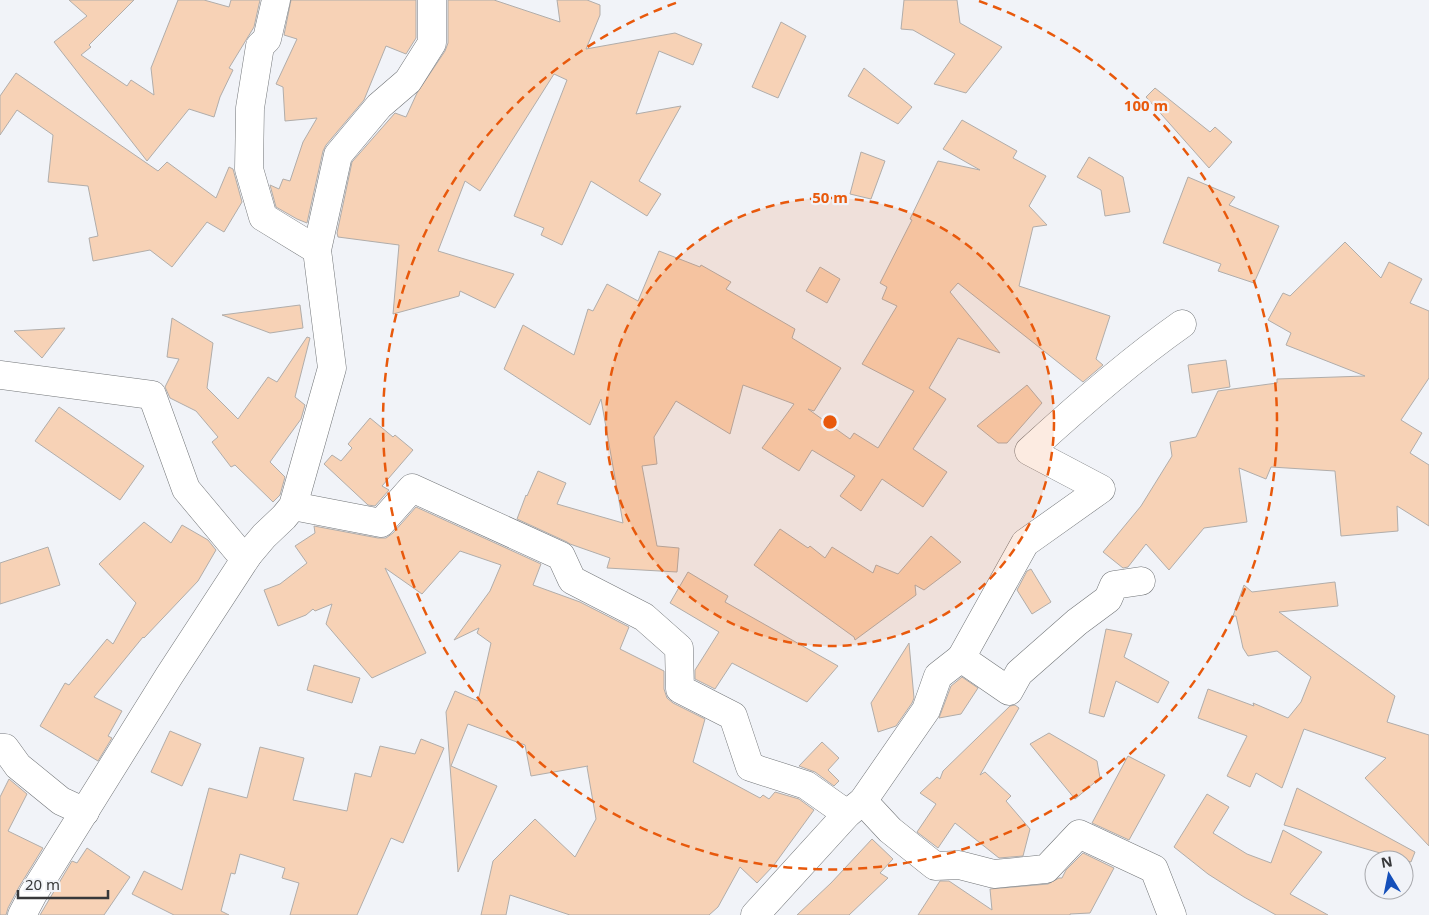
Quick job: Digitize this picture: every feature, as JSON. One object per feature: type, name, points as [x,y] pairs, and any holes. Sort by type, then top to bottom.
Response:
[{"type":"street","points":[[276,0],[267,39],[260,46],[251,99],[249,169],[263,217],[317,250]]},
{"type":"street","points":[[22,915],[169,676],[248,555],[293,506],[332,368],[317,250],[338,155],[379,106],[408,81],[432,42],[432,0]]},
{"type":"street","points":[[755,915],[855,808],[926,710],[938,676],[961,658],[1024,543],[1100,489],[1029,451],[1082,402],[1156,342],[1182,324]]},
{"type":"street","points":[[0,375],[152,395],[186,489],[238,550],[248,555]]},
{"type":"street","points":[[293,506],[381,523],[412,488],[561,556],[572,580],[644,618],[678,648],[680,688],[733,716],[750,767],[806,785],[855,808],[890,830],[935,866],[960,865],[994,874],[1046,869],[1079,834],[1154,869],[1172,915]]},
{"type":"street","points":[[961,658],[1009,691],[1019,673],[1077,622],[1108,599],[1114,585],[1141,581]]},
{"type":"street","points":[[0,748],[5,748],[18,766],[61,801],[85,812]]},
{"type":"building","points":[[69,0],[134,0],[89,45],[91,47],[81,55],[127,86],[131,80],[154,95],[151,68],[178,0],[204,0],[229,7],[231,0],[260,0],[254,27],[229,68],[233,70],[220,97],[214,117],[189,109],[147,161],[54,42],[87,16]]},
{"type":"building","points":[[291,0],[416,0],[416,38],[406,54],[386,46],[364,100],[323,151],[307,223],[276,207],[270,185],[279,189],[283,179],[290,181],[303,142],[317,118],[285,121],[283,87],[276,84],[297,39],[284,35]]},
{"type":"building","points":[[448,0],[494,0],[560,22],[557,0],[587,0],[600,5],[600,15],[586,49],[675,33],[702,44],[693,65],[659,51],[636,114],[681,106],[639,181],[661,194],[647,216],[591,181],[562,245],[541,235],[544,228],[514,216],[567,80],[554,74],[480,191],[465,181],[438,251],[514,274],[495,308],[460,291],[459,296],[393,314],[399,245],[338,237],[337,233],[352,162],[395,113],[406,117],[417,93],[445,51],[448,43]]},
{"type":"building","points":[[904,0],[957,0],[960,23],[1002,47],[966,93],[934,84],[955,54],[913,30],[901,29]]},
{"type":"building","points":[[781,22],[806,36],[778,98],[752,87]]},
{"type":"building","points":[[864,68],[912,107],[898,124],[848,96]]},
{"type":"building","points":[[16,73],[158,171],[167,162],[216,198],[229,167],[233,169],[242,202],[224,232],[207,222],[172,267],[150,250],[93,261],[89,238],[98,236],[88,186],[48,182],[53,135],[17,110],[0,135],[0,96]]},
{"type":"building","points":[[1155,88],[1210,132],[1215,127],[1232,142],[1209,168],[1146,97]]},
{"type":"building","points":[[962,120],[1017,151],[1013,158],[1046,176],[1029,206],[1047,225],[1033,227],[1019,286],[1110,316],[1096,359],[1103,365],[1083,382],[958,283],[950,292],[1000,353],[958,338],[929,388],[946,399],[913,449],[947,472],[923,507],[882,479],[861,511],[840,496],[855,476],[812,450],[799,471],[762,448],[794,404],[743,385],[730,434],[676,401],[654,437],[657,464],[642,466],[657,546],[679,548],[677,572],[607,568],[610,558],[570,544],[517,519],[538,471],[566,483],[557,504],[623,523],[601,399],[590,425],[504,369],[523,325],[574,355],[588,309],[593,311],[607,284],[638,301],[659,251],[700,267],[701,265],[731,282],[726,289],[795,329],[792,338],[841,368],[814,411],[808,409],[850,439],[854,433],[878,448],[914,391],[862,364],[897,306],[882,299],[887,287],[880,283],[912,220],[910,219],[938,161],[980,170],[943,149]]},
{"type":"building","points":[[861,152],[885,161],[871,199],[850,194]]},
{"type":"building","points":[[1089,157],[1123,177],[1130,212],[1105,216],[1101,190],[1077,177]]},
{"type":"building","points":[[1188,177],[1235,197],[1229,205],[1279,226],[1254,283],[1218,271],[1221,264],[1163,243]]},
{"type":"building","points":[[1345,242],[1381,278],[1389,262],[1422,279],[1410,303],[1429,311],[1429,378],[1401,420],[1422,433],[1410,453],[1429,465],[1429,526],[1397,506],[1398,531],[1341,536],[1335,471],[1271,467],[1266,479],[1239,468],[1247,522],[1204,528],[1169,570],[1146,544],[1128,567],[1123,568],[1103,552],[1141,506],[1172,456],[1170,442],[1196,437],[1218,391],[1277,383],[1277,379],[1365,376],[1286,345],[1291,333],[1268,320],[1283,293],[1290,296]]},
{"type":"building","points":[[820,267],[840,279],[827,303],[806,291]]},
{"type":"building","points":[[300,305],[303,328],[270,333],[222,315]]},
{"type":"building","points":[[172,318],[213,343],[207,388],[238,419],[268,377],[277,382],[307,337],[310,338],[295,397],[305,405],[301,419],[270,462],[285,477],[280,495],[273,502],[235,465],[231,467],[212,442],[218,437],[196,411],[170,398],[165,387],[179,359],[167,357]]},
{"type":"building","points":[[65,328],[42,358],[14,331]]},
{"type":"building","points":[[1226,360],[1230,387],[1192,393],[1188,365]]},
{"type":"building","points":[[1027,385],[1042,403],[1007,443],[998,443],[977,426]]},
{"type":"building","points":[[59,407],[144,466],[120,500],[35,441]]},
{"type":"building","points":[[370,418],[393,437],[395,435],[413,450],[382,486],[389,490],[375,506],[368,505],[324,464],[332,455],[341,461],[352,448],[348,444]]},
{"type":"building","points":[[416,507],[541,564],[533,585],[580,602],[629,627],[620,649],[664,671],[664,689],[667,698],[705,719],[693,762],[760,798],[763,795],[769,799],[775,792],[799,799],[814,810],[774,865],[757,883],[740,867],[718,907],[709,915],[570,915],[510,895],[506,915],[481,915],[493,861],[535,819],[575,857],[596,819],[588,766],[531,776],[525,745],[468,724],[451,766],[497,786],[458,872],[446,712],[455,691],[478,701],[491,643],[477,633],[479,628],[454,640],[490,591],[501,565],[460,551],[422,594],[385,568],[426,653],[372,678],[326,624],[332,604],[315,611],[313,609],[306,615],[278,626],[264,590],[280,584],[307,563],[295,546],[315,533],[314,526],[386,538],[393,533]]},
{"type":"building","points":[[144,522],[171,543],[182,525],[208,540],[216,550],[198,581],[143,637],[94,697],[122,711],[108,736],[112,738],[98,761],[40,726],[65,683],[69,685],[107,639],[113,644],[136,603],[99,564]]},
{"type":"building","points":[[780,529],[808,548],[810,546],[825,558],[832,547],[873,573],[876,565],[898,574],[931,536],[961,562],[924,590],[915,585],[916,595],[855,640],[854,637],[754,565]]},
{"type":"building","points":[[48,547],[60,585],[0,604],[0,563]]},
{"type":"building","points":[[1031,569],[1051,602],[1032,614],[1017,590],[1027,571]]},
{"type":"building","points":[[688,572],[728,596],[725,602],[838,666],[807,702],[732,663],[715,689],[695,679],[695,670],[719,632],[670,603]]},
{"type":"building","points":[[1335,582],[1338,606],[1279,612],[1395,696],[1387,722],[1429,735],[1429,846],[1365,778],[1386,758],[1304,729],[1282,788],[1256,773],[1250,787],[1227,776],[1247,736],[1198,718],[1208,689],[1254,706],[1253,703],[1288,718],[1301,702],[1311,677],[1277,651],[1248,656],[1243,648],[1236,616],[1233,616],[1244,585],[1252,592]]},
{"type":"building","points":[[1106,629],[1132,634],[1124,657],[1169,682],[1158,703],[1116,681],[1104,717],[1089,713]]},
{"type":"building","points":[[909,643],[914,698],[896,726],[878,732],[871,703]]},
{"type":"building","points":[[314,665],[360,678],[352,703],[307,690]]},
{"type":"building","points":[[962,677],[978,688],[961,714],[939,718],[951,686]]},
{"type":"building","points":[[1015,705],[1019,708],[980,775],[985,772],[1011,796],[1006,801],[1030,829],[1023,856],[999,858],[955,823],[938,848],[917,832],[936,804],[920,793],[937,777],[940,779],[943,771],[1010,706]]},
{"type":"building","points":[[170,731],[201,744],[182,786],[151,772]]},
{"type":"building","points":[[1049,733],[1097,761],[1100,778],[1075,799],[1030,744]]},
{"type":"building","points":[[421,739],[444,748],[403,843],[391,838],[357,915],[290,915],[299,883],[282,878],[285,868],[240,854],[235,874],[231,873],[221,911],[229,915],[174,915],[132,894],[144,871],[182,890],[209,788],[247,798],[260,747],[304,758],[293,800],[347,811],[355,773],[371,777],[380,746],[415,754]]},
{"type":"building","points":[[822,742],[839,758],[828,770],[839,781],[834,786],[815,772],[799,766]]},
{"type":"building","points":[[1128,756],[1165,775],[1129,840],[1092,823]]},
{"type":"building","points":[[9,779],[27,794],[8,831],[43,848],[19,887],[6,915],[0,915],[0,797]]},
{"type":"building","points":[[1297,788],[1411,850],[1370,850],[1284,825]]},
{"type":"building","points":[[1207,794],[1229,807],[1213,833],[1247,854],[1271,863],[1283,830],[1322,852],[1290,894],[1328,915],[1276,915],[1208,874],[1174,847]]},
{"type":"building","points":[[872,839],[893,859],[880,873],[888,878],[849,915],[797,915],[831,883]]},
{"type":"building","points":[[87,848],[130,877],[104,915],[40,915],[72,861],[77,863]]},
{"type":"building","points":[[1083,853],[1114,868],[1090,913],[1070,915],[918,915],[940,881],[949,881],[992,910],[990,889],[1048,884],[1062,878],[1066,870]]}]
